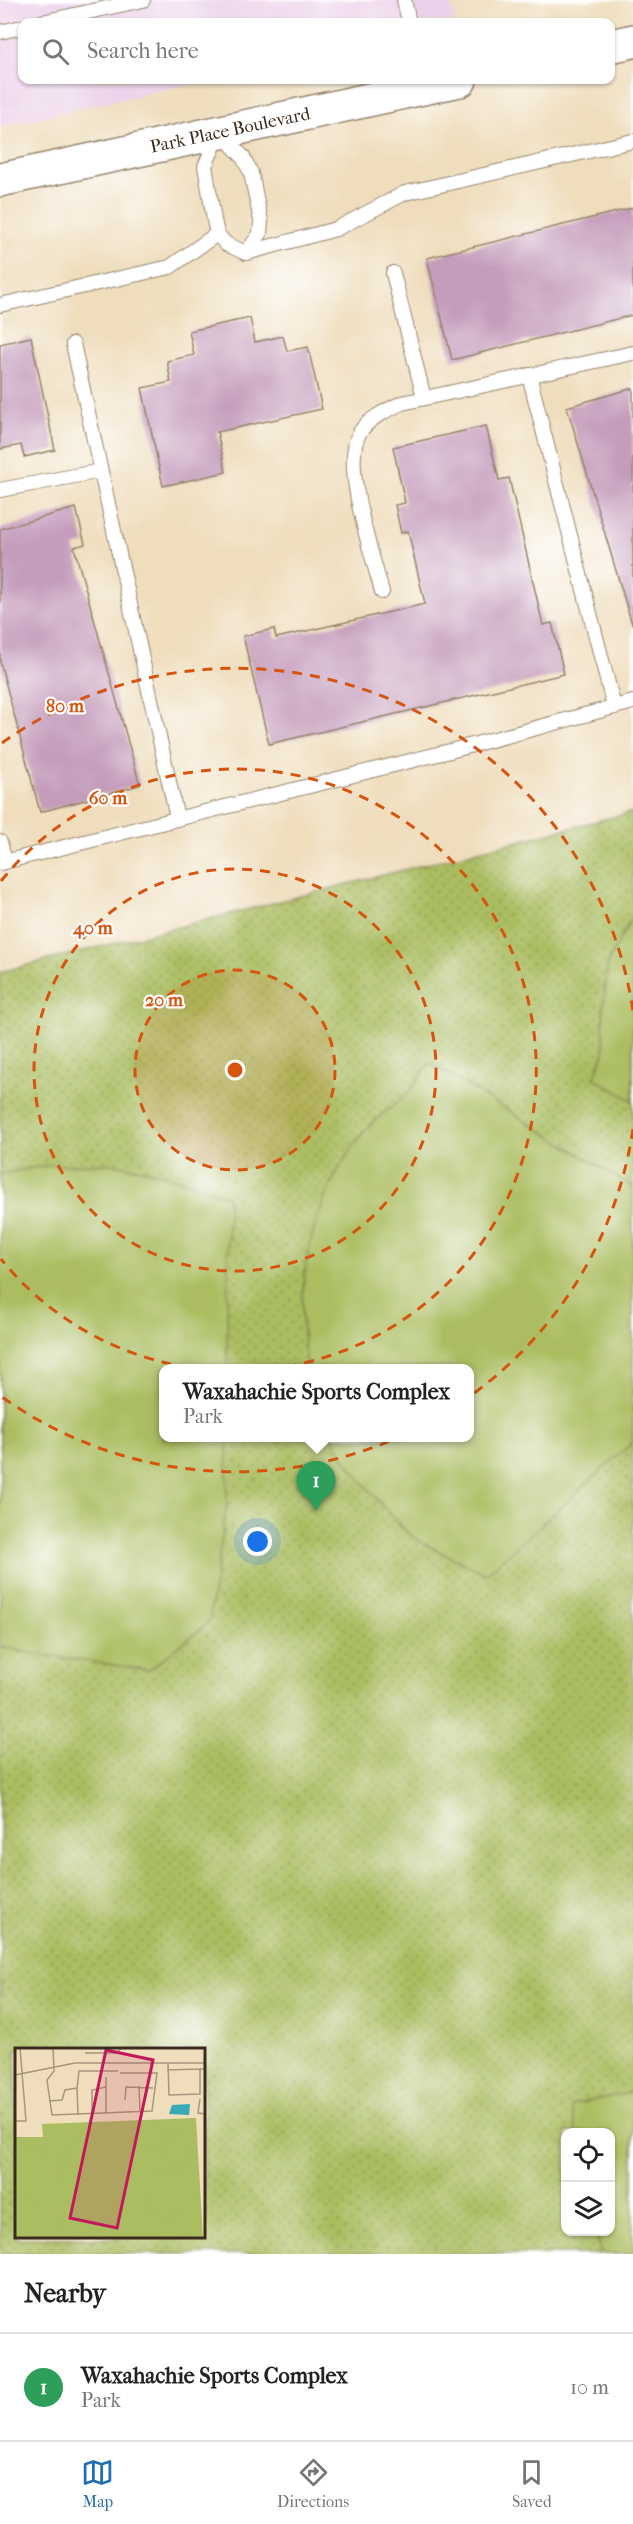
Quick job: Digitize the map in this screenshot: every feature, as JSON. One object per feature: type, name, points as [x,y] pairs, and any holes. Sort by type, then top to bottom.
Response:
[{"type":"street","points":[[615,45],[633,41]]},
{"type":"street","name":"Park Place Boulevard","points":[[0,180],[220,132],[422,84]]},
{"type":"lane","points":[[60,18],[143,0]]},
{"type":"lane","points":[[404,0],[408,18]]},
{"type":"lane","points":[[0,32],[18,28]]},
{"type":"lane","points":[[246,253],[260,234],[261,221],[251,173],[243,158],[220,132],[205,166],[217,234],[226,244],[246,253],[336,229],[405,194],[633,141]]},
{"type":"lane","points":[[0,305],[170,267],[217,234]]},
{"type":"lane","points":[[393,273],[424,398]]},
{"type":"lane","points":[[73,344],[177,818]]},
{"type":"lane","points":[[382,592],[354,486],[352,464],[354,447],[360,432],[384,412],[402,403],[633,353]]},
{"type":"lane","points":[[529,375],[614,707]]},
{"type":"lane","points":[[0,490],[101,471]]},
{"type":"lane","points":[[0,842],[2,862],[454,750],[633,702]]},
{"type":"shaded area","points":[[0,0],[450,0],[454,18],[18,18],[18,84],[189,84],[0,126]]},
{"type":"green space","points":[[633,812],[633,2254],[0,2254],[0,972]]},
{"type":"green space","points":[[633,915],[633,1101],[594,1078],[604,1053],[603,1008],[608,962]]},
{"type":"green space","points":[[429,1062],[633,1187],[633,1442],[486,1574],[432,1548],[406,1531],[358,1475],[334,1442],[474,1442],[474,1364],[307,1364],[303,1338],[302,1306],[310,1244],[331,1185],[346,1157],[364,1132],[417,1082]]},
{"type":"green space","points":[[116,1164],[160,1173],[228,1197],[227,1364],[159,1364],[159,1442],[227,1442],[227,1504],[209,1622],[149,1670],[28,1653],[0,1646],[0,1174],[50,1165]]},
{"type":"green space","points":[[633,2092],[633,2254],[601,2254],[598,2236],[615,2236],[615,2128],[575,2128],[571,2105]]},
{"type":"building","points":[[633,208],[633,315],[452,360],[427,258]]},
{"type":"building","points":[[250,318],[255,342],[283,336],[287,351],[308,347],[322,409],[217,432],[226,472],[163,486],[142,388],[171,382],[167,361],[194,355],[189,331]]},
{"type":"building","points":[[31,337],[55,450],[24,457],[21,445],[0,449],[0,344]]},
{"type":"building","points":[[633,388],[633,623],[632,624],[567,407]]},
{"type":"building","points":[[486,426],[499,480],[509,478],[543,625],[552,623],[564,674],[269,744],[243,636],[274,629],[276,638],[425,604],[408,531],[401,533],[395,505],[405,503],[393,447]]},
{"type":"building","points":[[76,508],[85,544],[74,547],[140,785],[40,812],[0,662],[0,529]]},
{"type":"place","name":"Waxahachie Sports Complex","points":[[316,1511]]}]
